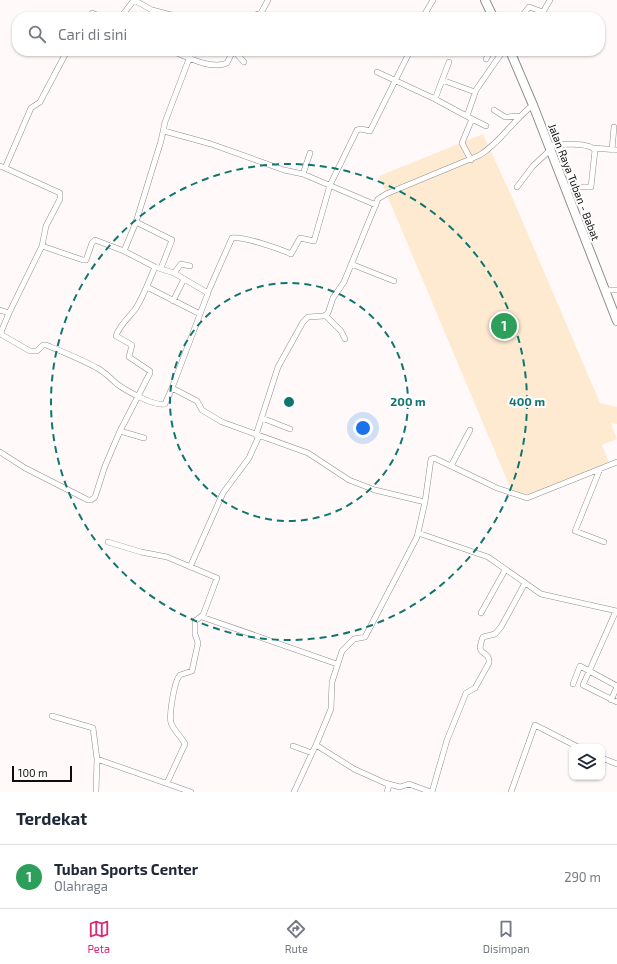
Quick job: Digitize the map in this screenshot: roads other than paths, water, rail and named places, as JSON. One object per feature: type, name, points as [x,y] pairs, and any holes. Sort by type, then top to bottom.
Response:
[{"type":"highway","points":[[484,0],[490,12]]},
{"type":"highway","name":"Jalan Raya Tuban - Babat","points":[[512,56],[533,105],[605,290],[614,307],[617,321]]},
{"type":"street","points":[[125,12],[134,0],[152,10],[160,12]]},
{"type":"street","points":[[262,12],[268,0]]},
{"type":"street","points":[[426,12],[433,0]]},
{"type":"street","points":[[525,12],[529,7],[543,12],[550,0]]},
{"type":"street","points":[[64,56],[40,102],[31,108],[3,167],[60,193],[60,199],[48,222],[42,246],[8,313],[1,332],[3,336],[30,351],[37,351],[43,345],[46,345],[91,365],[103,372],[121,387],[139,397],[163,405],[172,388],[208,292],[232,238],[260,244],[266,243],[291,254],[300,238],[314,241],[330,185],[357,130],[360,129],[370,132],[408,56]]},
{"type":"street","points":[[183,56],[220,66],[227,63],[230,56]]},
{"type":"street","points":[[124,251],[136,222],[164,131],[165,122],[191,56]]},
{"type":"street","points":[[238,56],[244,62]]},
{"type":"street","points":[[471,160],[462,143],[475,92],[500,56]]},
{"type":"street","points":[[435,99],[449,62]]},
{"type":"street","points":[[377,72],[435,99],[486,126]]},
{"type":"street","points":[[442,80],[475,92]]},
{"type":"street","points":[[326,316],[333,298],[344,282],[376,205],[382,196],[471,160],[487,150],[533,105]]},
{"type":"street","points":[[494,110],[505,117],[521,116]]},
{"type":"street","points":[[517,187],[549,148],[563,144],[614,150],[614,127]]},
{"type":"street","points":[[164,131],[211,144],[284,170],[303,174],[376,205]]},
{"type":"street","points":[[564,187],[591,187],[594,148]]},
{"type":"street","points":[[303,174],[310,153]]},
{"type":"street","points":[[136,222],[172,240],[161,268]]},
{"type":"street","points":[[42,246],[86,260],[92,243],[95,240],[124,251],[155,268],[161,268],[174,273],[208,292]]},
{"type":"street","points":[[174,273],[181,264],[190,266]]},
{"type":"street","points":[[352,264],[394,281]]},
{"type":"street","points":[[0,452],[24,468],[91,500],[98,492],[105,466],[120,431],[139,397],[150,372],[129,357],[132,345],[116,336],[120,325],[135,309],[155,268]]},
{"type":"street","points":[[173,301],[184,279]]},
{"type":"street","points":[[147,287],[200,314]]},
{"type":"street","points":[[605,290],[617,290]]},
{"type":"street","points":[[0,310],[8,313]]},
{"type":"street","points":[[190,567],[223,493],[249,458],[258,435],[278,367],[303,322],[310,316],[326,316],[341,331],[345,339]]},
{"type":"street","points":[[172,388],[197,402],[202,410],[213,417],[308,453],[349,480],[375,490],[425,502]]},
{"type":"street","points":[[262,418],[290,429]]},
{"type":"street","points":[[451,466],[470,430]]},
{"type":"street","points":[[120,431],[144,438]]},
{"type":"street","points":[[294,792],[331,709],[332,682],[337,664],[344,648],[354,639],[365,637],[418,533],[425,502],[431,459],[434,458],[497,488],[527,498],[617,462]]},
{"type":"street","points":[[600,470],[575,531],[604,542]]},
{"type":"street","points":[[418,533],[482,554],[544,595],[616,611],[583,682],[584,687],[617,702]]},
{"type":"street","points":[[108,542],[141,552],[167,557],[217,578],[202,617],[195,621],[195,634],[198,642],[192,671],[180,674],[175,685],[170,720],[174,729],[185,744],[167,783]]},
{"type":"street","points":[[481,613],[506,570]]},
{"type":"street","points":[[316,745],[354,769],[389,785],[400,787],[409,784],[431,792],[447,740],[466,694],[475,688],[489,663],[487,656],[480,650],[479,647],[483,637],[494,634],[500,627],[525,583]]},
{"type":"street","points":[[202,617],[337,664]]},
{"type":"street","points":[[573,684],[580,666],[617,686],[611,700]]},
{"type":"street","points":[[52,716],[94,728],[97,759],[96,792]]},
{"type":"street","points":[[511,792],[535,725],[572,744]]},
{"type":"street","points":[[293,746],[312,753]]},
{"type":"street","points":[[97,759],[191,792]]},
{"type":"street","points":[[605,759],[617,764]]},
{"type":"street","points":[[387,792],[389,785]]},
{"type":"place","name":"Tuban Sports Center","points":[[504,326]]}]
